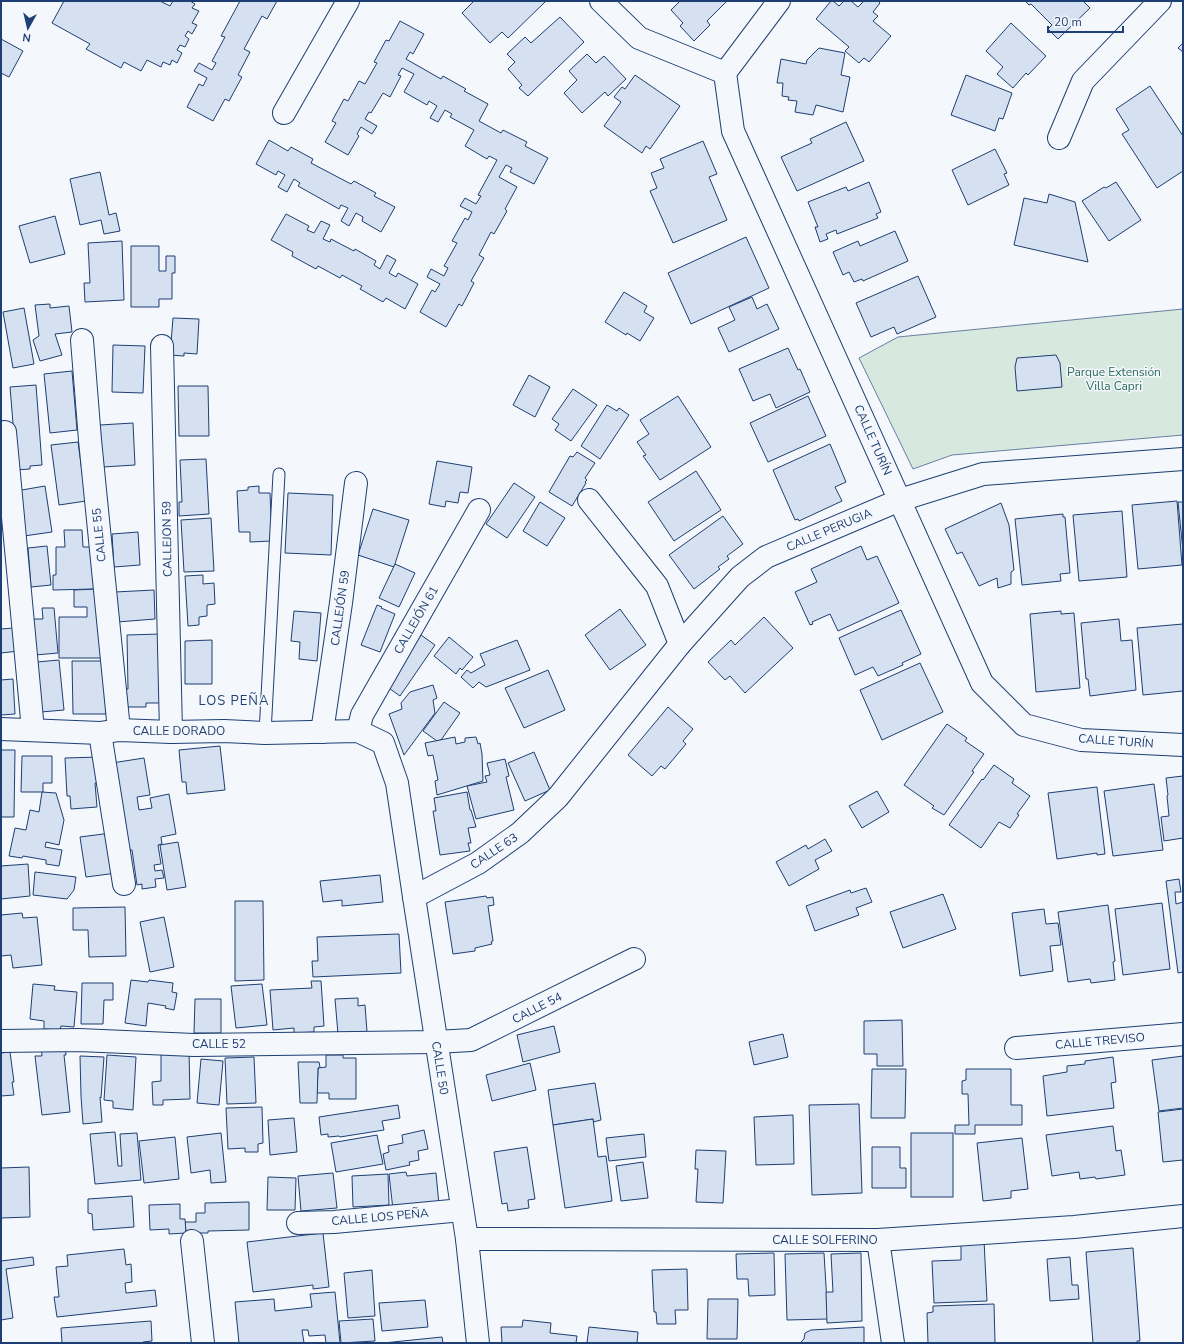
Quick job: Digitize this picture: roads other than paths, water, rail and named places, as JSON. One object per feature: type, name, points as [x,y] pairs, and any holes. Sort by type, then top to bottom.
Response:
[{"type":"street","points":[[284,113],[348,1]]},
{"type":"street","points":[[601,1],[639,38],[725,73],[779,1]]},
{"type":"street","points":[[1059,138],[1083,81],[1160,1]]},
{"type":"street","name":"CALLE TURÍN","points":[[725,73],[733,131],[982,683],[1024,725],[1081,740],[1183,745]]},
{"type":"street","name":"CALLE 55","points":[[82,340],[110,731],[124,884]]},
{"type":"street","name":"CALLEJON 59","points":[[162,346],[171,732]]},
{"type":"street","points":[[5,432],[33,730]]},
{"type":"street","name":"CALLE PERUGIA","points":[[680,644],[740,577],[766,557],[900,500],[983,474],[1183,459]]},
{"type":"street","name":"CALLEJÓN 59","points":[[322,732],[341,602],[356,483]]},
{"type":"street","points":[[589,500],[657,586],[680,644]]},
{"type":"street","name":"CALLEJÓN 61","points":[[358,731],[362,715],[479,510]]},
{"type":"street","name":"CALLE 63","points":[[414,897],[478,863],[520,833],[558,796],[680,644]]},
{"type":"street","name":"CALLE DORADO","points":[[1,729],[171,732],[224,731],[265,733],[358,731]]},
{"type":"street","points":[[358,731],[383,743],[397,783],[414,897]]},
{"type":"street","name":"CALLE 50","points":[[414,897],[467,1239],[478,1343]]},
{"type":"street","name":"CALLE 54","points":[[436,1042],[471,1040],[634,959]]},
{"type":"street","name":"CALLE TREVISO","points":[[1016,1048],[1183,1034]]},
{"type":"street","name":"CALLE 52","points":[[1,1041],[79,1040],[194,1045],[436,1042]]},
{"type":"street","name":"CALLE LOS PEÑA","points":[[298,1223],[334,1222],[462,1210]]},
{"type":"street","name":"CALLE SOLFERINO","points":[[467,1239],[878,1240],[1074,1227],[1183,1216]]},
{"type":"street","points":[[878,1240],[893,1343]]},
{"type":"street","points":[[192,1241],[203,1343]]},
{"type":"lane","points":[[265,733],[279,474]]},
{"type":"district","name":"LOS PEÑA","points":[[234,700]]},
{"type":"park label","name":"Parque Extensión Villa Capri","points":[[1114,379]]}]
